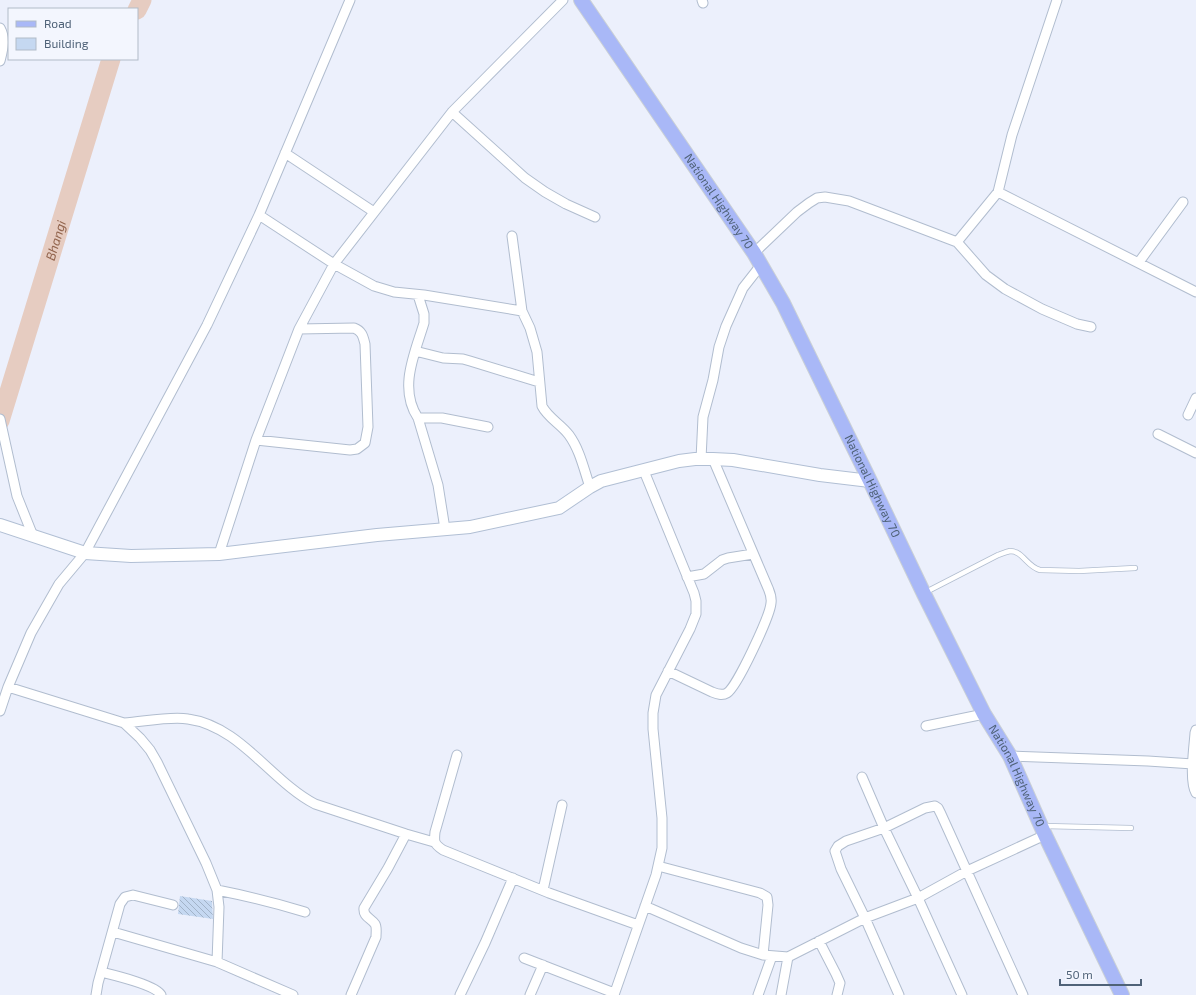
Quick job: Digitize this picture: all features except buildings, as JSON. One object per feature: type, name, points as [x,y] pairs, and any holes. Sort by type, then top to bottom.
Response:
[{"type":"main road","name":"National Highway 70","points":[[581,0],[758,259],[783,303],[984,714],[1010,756],[1122,995]]},
{"type":"main road","points":[[0,525],[85,553],[131,556],[219,554],[333,539],[470,527],[559,508],[590,487],[605,480],[679,461],[707,459],[732,460],[820,475],[870,481]]},
{"type":"street","points":[[0,710],[31,633],[59,584],[85,553],[207,325],[258,215],[350,0]]},
{"type":"street","points":[[219,554],[256,440],[299,329],[334,264],[452,112],[563,0]]},
{"type":"street","points":[[957,242],[998,192],[1012,135],[1057,0]]},
{"type":"street","points":[[0,28],[4,36],[4,46],[0,61]]},
{"type":"street","points":[[452,112],[525,178],[566,204],[595,217]]},
{"type":"street","points":[[285,153],[374,212]]},
{"type":"street","points":[[998,192],[1196,292]]},
{"type":"street","points":[[668,671],[719,695],[725,694],[731,689],[752,652],[769,613],[771,602],[768,588],[754,554],[707,459],[703,417],[713,380],[719,348],[742,288],[758,259],[797,212],[817,198],[825,197],[849,201],[957,242],[986,275],[1005,289],[1042,309],[1076,324],[1091,328]]},
{"type":"street","points":[[1139,262],[1182,202]]},
{"type":"street","points":[[258,215],[334,264],[374,286],[394,292],[522,311]]},
{"type":"street","points":[[512,236],[522,311],[530,328],[537,352],[542,406],[545,411],[569,434],[581,460],[590,487]]},
{"type":"street","points":[[418,295],[425,318],[415,351],[408,386],[411,405],[418,418],[438,485],[445,528]]},
{"type":"street","points":[[256,440],[350,450],[362,447],[367,438],[368,427],[365,344],[363,335],[359,330],[354,328],[299,329]]},
{"type":"street","points":[[415,351],[443,358],[463,359],[539,382]]},
{"type":"street","points":[[1188,415],[1196,398]]},
{"type":"street","points":[[418,418],[442,418],[488,427]]},
{"type":"street","points":[[0,419],[17,496],[33,536]]},
{"type":"street","points":[[1158,434],[1196,453]]},
{"type":"street","points":[[524,958],[614,994],[658,866],[662,848],[663,831],[653,713],[656,694],[696,614],[696,601],[644,471]]},
{"type":"street","points":[[687,577],[704,574],[712,570],[722,560],[754,554]]},
{"type":"street","points":[[8,687],[124,724],[140,738],[150,750],[206,863],[217,890],[219,907],[217,962]]},
{"type":"street","points":[[926,726],[984,714]]},
{"type":"street","points":[[124,724],[179,718],[212,725],[251,752],[274,772],[288,787],[303,798],[323,807],[434,842],[443,850],[543,890],[638,925]]},
{"type":"street","points":[[1196,730],[1193,764],[1194,789],[1196,793]]},
{"type":"street","points":[[434,842],[435,832],[457,755]]},
{"type":"street","points":[[1010,756],[1193,764]]},
{"type":"street","points":[[862,777],[884,828],[962,995]]},
{"type":"street","points":[[543,890],[562,805]]},
{"type":"street","points":[[899,995],[865,918],[841,869],[835,851],[838,846],[846,841],[884,828],[925,808],[935,806],[938,808],[1023,995]]},
{"type":"street","points":[[645,906],[741,948],[767,955],[788,957],[865,918],[918,898],[1044,831]]},
{"type":"street","points":[[351,995],[376,937],[375,922],[366,915],[364,908],[406,834]]},
{"type":"street","points":[[658,866],[760,893],[767,897],[767,955],[758,995]]},
{"type":"street","points":[[460,995],[485,943],[513,878]]},
{"type":"street","points":[[217,890],[275,903],[305,912]]},
{"type":"street","points":[[96,995],[120,904],[125,897],[133,895],[173,905]]},
{"type":"street","points":[[113,932],[217,962],[283,993],[293,995]]},
{"type":"street","points":[[819,941],[840,983],[837,995]]},
{"type":"street","points":[[781,995],[788,957]]},
{"type":"street","points":[[530,995],[543,965]]},
{"type":"street","points":[[101,972],[151,987],[160,992],[161,995]]},
{"type":"lane","points":[[924,594],[998,555],[1010,551],[1020,554],[1034,569],[1040,570],[1079,571],[1135,568]]},
{"type":"lane","points":[[1044,831],[1131,828]]},
{"type":"waterway","name":"Bhangi","points":[[138,8],[142,0]]},
{"type":"waterway","name":"Bhangi","points":[[0,421],[111,60]]}]
